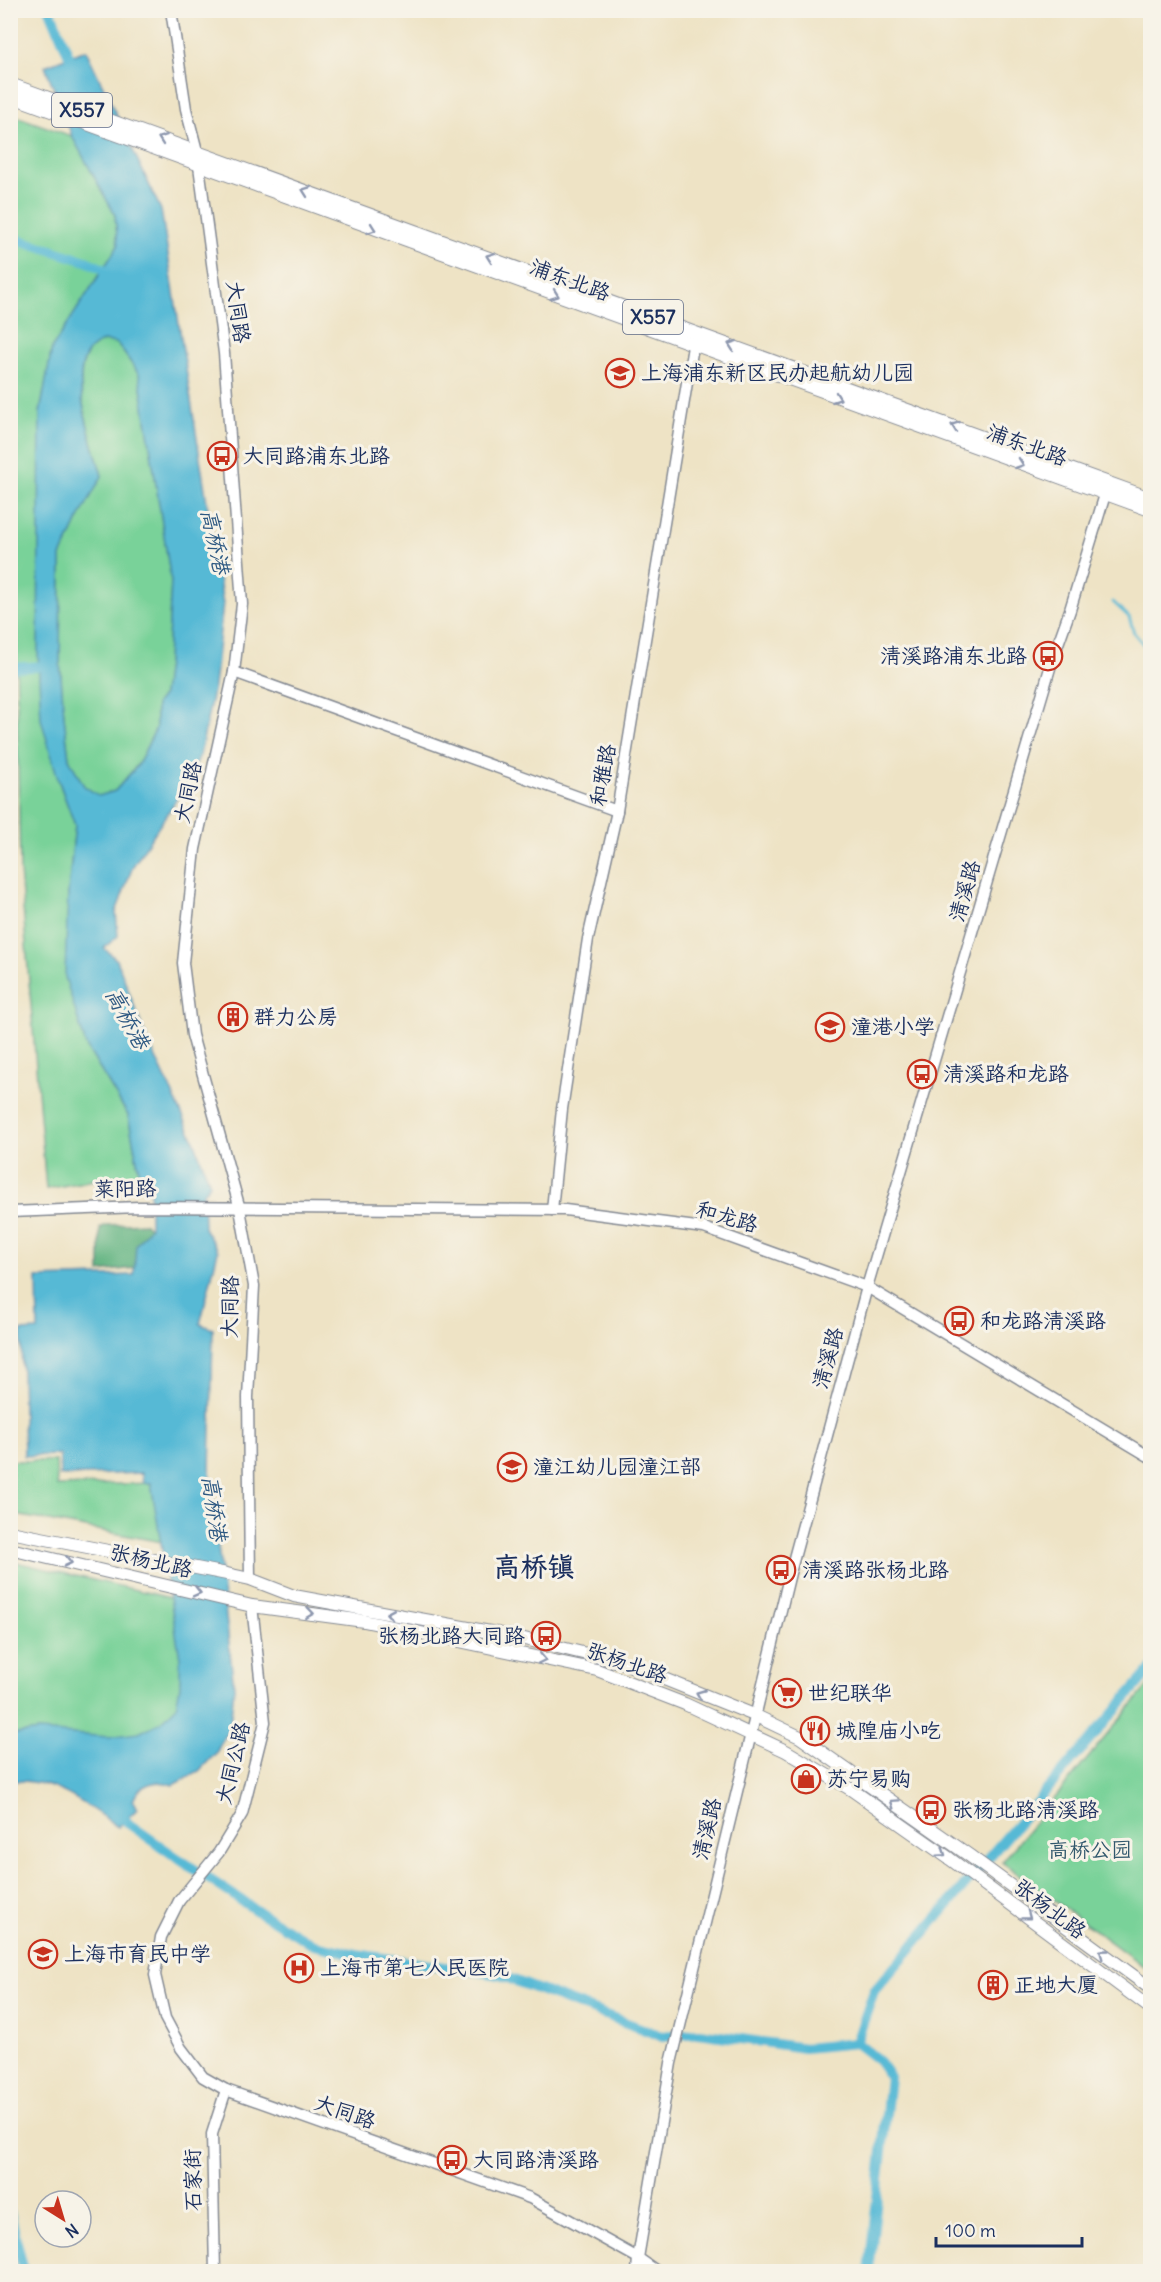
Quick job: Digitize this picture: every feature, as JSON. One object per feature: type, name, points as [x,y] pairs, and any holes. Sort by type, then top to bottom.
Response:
[{"type":"main road","name":"浦东北路","points":[[10,84],[1107,488],[1150,510]]},
{"type":"main road","name":"浦东北路","points":[[10,96],[693,346],[1107,488],[1150,498]]},
{"type":"main road","name":"张杨北路","points":[[10,1532],[250,1579],[294,1596],[512,1636],[624,1664],[754,1715],[800,1737],[977,1861],[1150,1988]]},
{"type":"main road","name":"张杨北路","points":[[10,1549],[252,1606],[364,1621],[597,1670],[685,1704],[786,1751],[852,1790],[980,1881],[1150,2008]]},
{"type":"main road","name":"大同公路","points":[[250,1579],[252,1606]]},
{"type":"street","name":"大同路","points":[[171,10],[186,109],[197,151],[224,352],[242,604],[234,672],[195,849],[183,963],[192,1035],[240,1209],[254,1286],[248,1397],[250,1579]]},
{"type":"street","name":"和雅路","points":[[552,1210],[562,1109],[588,939],[617,811],[693,346]]},
{"type":"street","name":"清溪路","points":[[638,2258],[671,2063],[790,1574],[867,1287],[1053,658],[1107,488]]},
{"type":"street","points":[[234,672],[617,811]]},
{"type":"street","name":"莱阳路","points":[[10,1212],[139,1207],[240,1209]]},
{"type":"street","name":"和龙路","points":[[240,1209],[552,1210],[704,1228],[867,1287],[1150,1457]]},
{"type":"street","name":"大同公路","points":[[179,1901],[219,1852],[242,1814],[265,1722],[252,1606]]},
{"type":"street","name":"大同路","points":[[179,1901],[161,1937],[155,1975],[165,2018],[181,2048],[203,2077],[226,2090],[530,2198],[658,2271]]},
{"type":"street","name":"石家街","points":[[215,2271],[212,2134],[226,2090]]},
{"type":"street","points":[[637,2271],[638,2258]]},
{"type":"green space","points":[[10,114],[72,136],[115,215],[118,246],[52,348],[40,413],[58,779],[75,825],[68,893],[86,1046],[128,1115],[140,1176],[104,1178],[46,1189],[20,871],[11,376]]},
{"type":"green space","points":[[103,341],[117,343],[139,374],[171,581],[167,664],[163,695],[156,704],[156,728],[138,764],[115,791],[99,796],[84,786],[69,759],[60,663],[61,556],[102,476],[85,413],[81,379],[83,364],[89,350]]},
{"type":"green space","points":[[145,1223],[150,1228],[136,1245],[135,1268],[100,1272],[100,1228],[106,1225]]},
{"type":"green space","points":[[10,1461],[56,1461],[57,1486],[151,1483],[162,1542],[11,1514]]},
{"type":"green space","points":[[11,1561],[189,1602],[203,1669],[150,1746],[11,1750]]},
{"type":"green space","name":"高桥公园","points":[[1150,1683],[1150,1971],[1002,1862]]},
{"type":"water","points":[[86,50],[161,210],[223,604],[214,686],[200,755],[184,788],[133,866],[116,912],[118,936],[104,948],[117,960],[144,1032],[193,1138],[210,1184],[203,1193],[204,1228],[218,1251],[200,1324],[213,1329],[210,1474],[234,1688],[230,1725],[216,1753],[199,1771],[173,1785],[161,1782],[144,1786],[133,1801],[137,1809],[118,1827],[55,1788],[26,1781],[11,1781],[11,1735],[39,1731],[108,1737],[139,1733],[161,1722],[176,1707],[180,1686],[180,1658],[151,1483],[143,1483],[142,1473],[60,1476],[60,1455],[24,1456],[21,1331],[38,1330],[37,1278],[134,1275],[136,1245],[150,1227],[150,1190],[140,1176],[128,1115],[86,1046],[65,977],[68,893],[75,825],[58,779],[41,719],[38,654],[40,413],[52,348],[118,246],[115,215],[72,136],[45,66]],"holes":[[[103,341],[117,343],[139,374],[171,581],[167,664],[163,695],[156,704],[156,728],[138,765],[115,791],[99,796],[84,786],[69,759],[60,663],[61,556],[102,476],[84,413],[81,379],[83,364],[88,352]]]},
{"type":"waterway","points":[[50,10],[74,68]]},
{"type":"waterway","points":[[10,237],[86,261],[117,275]]},
{"type":"waterway","points":[[1113,602],[1129,617],[1134,633],[1150,652]]},
{"type":"waterway","points":[[10,668],[50,666]]},
{"type":"waterway","points":[[856,2043],[874,1991],[1150,1670]]},
{"type":"waterway","points":[[116,1810],[129,1824],[179,1859],[257,1911],[314,1945],[356,1954],[500,1975],[661,2036],[699,2033],[804,2048],[856,2043],[877,2059],[890,2077],[869,2272]]},
{"type":"waterway","name":"高桥港","points":[[10,2213],[24,2272]]},
{"type":"place","name":"上海浦东新区民办起航幼儿园","points":[[620,373]]},
{"type":"place","name":"大同路浦东北路","points":[[222,456]]},
{"type":"place","name":"清溪路浦东北路","points":[[1048,656]]},
{"type":"place","name":"群力公房","points":[[233,1017]]},
{"type":"place","name":"潼港小学","points":[[830,1027]]},
{"type":"place","name":"清溪路和龙路","points":[[922,1074]]},
{"type":"place","name":"和龙路清溪路","points":[[959,1321]]},
{"type":"place","name":"潼江幼儿园潼江部","points":[[512,1467]]},
{"type":"place","name":"清溪路张杨北路","points":[[781,1570]]},
{"type":"place","name":"张杨北路大同路","points":[[546,1636]]},
{"type":"place","name":"世纪联华","points":[[787,1693]]},
{"type":"place","name":"城隍庙小吃","points":[[815,1731]]},
{"type":"place","name":"苏宁易购","points":[[806,1779]]},
{"type":"place","name":"张杨北路清溪路","points":[[931,1810]]},
{"type":"place","name":"上海市育民中学","points":[[43,1954]]},
{"type":"place","name":"上海市第七人民医院","points":[[299,1968]]},
{"type":"place","name":"正地大厦","points":[[993,1985]]},
{"type":"place","name":"大同路清溪路","points":[[452,2160]]},
{"type":"district","name":"高桥镇","points":[[534,1567]]}]
